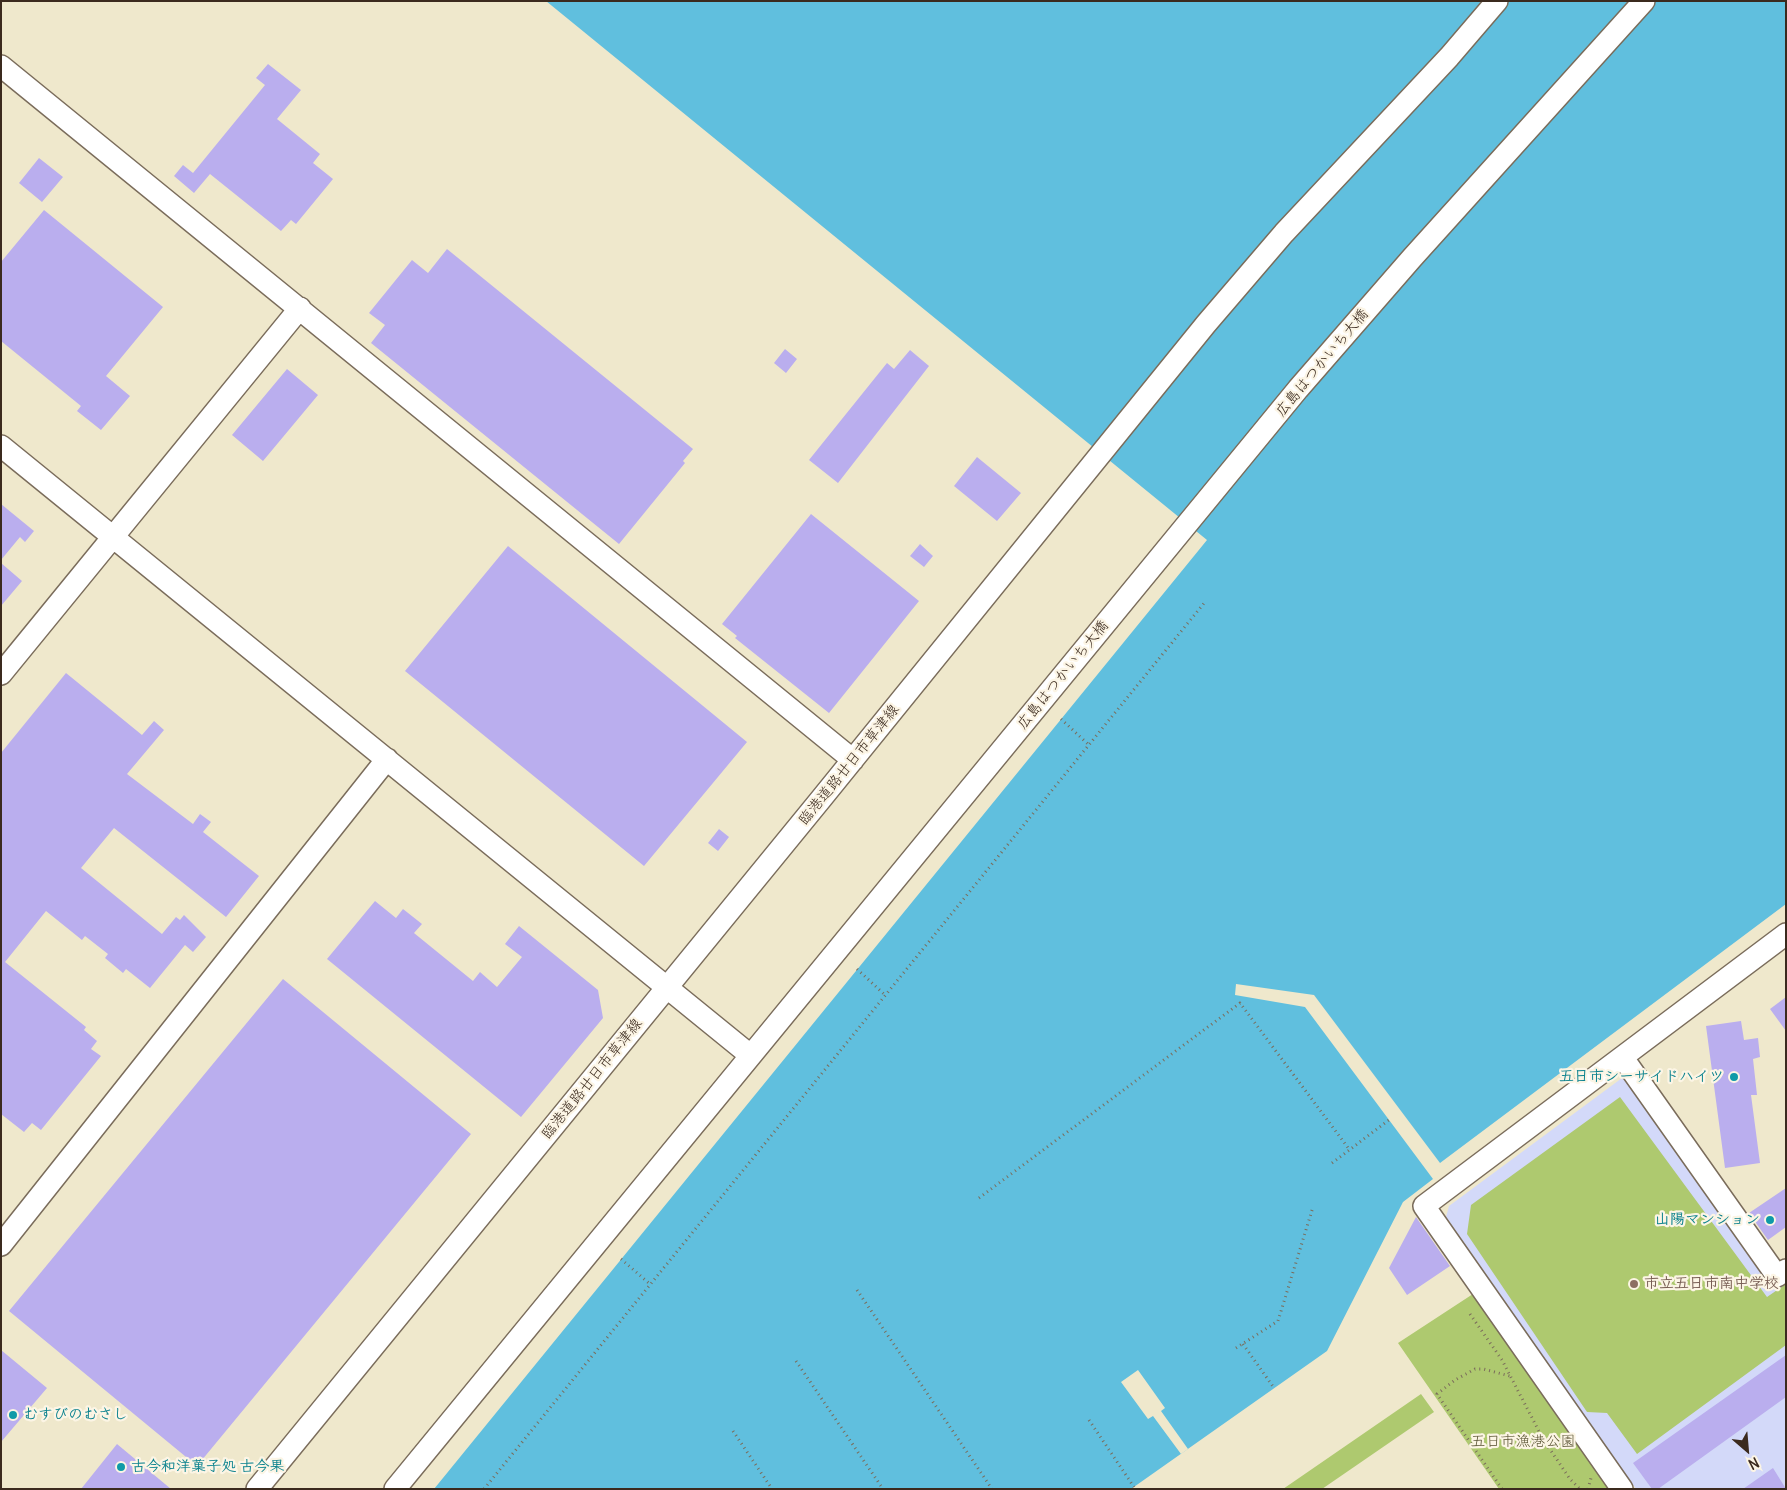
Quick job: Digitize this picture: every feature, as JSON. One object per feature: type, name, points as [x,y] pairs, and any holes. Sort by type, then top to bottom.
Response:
[{"type":"street","name":"臨港道路廿日市草津線","points":[[258,1489],[1206,324],[1284,233],[1449,57],[1497,1]]},
{"type":"street","name":"広島はつかいち大橋","points":[[750,1054],[1298,389],[1412,258],[1644,1]]},
{"type":"street","points":[[1,66],[853,760]]},
{"type":"street","points":[[1,674],[300,308]]},
{"type":"street","points":[[1,446],[750,1054],[395,1489]]},
{"type":"street","points":[[1,1245],[387,759]]},
{"type":"street","points":[[1622,1489],[1424,1206],[1786,934]]},
{"type":"street","points":[[1623,1058],[1777,1276],[1786,1270]]},
{"type":"street","points":[[381,1489],[463,1406]]},
{"type":"path","points":[[484,1489],[1205,602]]},
{"type":"path","points":[[1061,719],[1089,745]]},
{"type":"path","points":[[857,969],[885,995]]},
{"type":"path","points":[[979,1198],[1240,1003],[1349,1149]]},
{"type":"path","points":[[1332,1163],[1389,1120]]},
{"type":"path","points":[[1236,1348],[1278,1321],[1313,1207]]},
{"type":"path","points":[[621,1259],[650,1284]]},
{"type":"path","points":[[857,1290],[992,1489]]},
{"type":"path","points":[[1470,1314],[1490,1340],[1543,1438],[1570,1479],[1580,1489]]},
{"type":"path","points":[[1243,1344],[1274,1388]]},
{"type":"path","points":[[796,1361],[883,1489]]},
{"type":"path","points":[[1502,1489],[1437,1394],[1455,1380],[1475,1369],[1483,1368],[1510,1376]]},
{"type":"path","points":[[1089,1420],[1134,1487]]},
{"type":"path","points":[[733,1431],[772,1489]]},
{"type":"shaded area","name":"市立五日市南中学校","points":[[1622,1078],[1629,1078],[1777,1287],[1786,1281],[1786,1489],[1636,1489],[1446,1217],[1449,1206]]},
{"type":"green space","name":"市立五日市南中学校","points":[[1620,1097],[1767,1297],[1786,1284],[1786,1345],[1637,1454],[1607,1413],[1587,1412],[1467,1234],[1471,1205]]},
{"type":"green space","name":"五日市漁港公園","points":[[1476,1292],[1613,1489],[1499,1489],[1398,1343]]},
{"type":"green space","points":[[1421,1394],[1434,1412],[1322,1489],[1283,1489]]},
{"type":"water","points":[[546,1],[1786,1],[1786,904],[1440,1163],[1314,995],[1236,984],[1235,995],[1305,1007],[1433,1179],[1403,1202],[1327,1351],[1131,1489],[434,1489],[1207,540]]},
{"type":"pier","points":[[1138,1370],[1165,1408],[1161,1411],[1188,1449],[1181,1454],[1153,1416],[1148,1419],[1121,1382]]},
{"type":"building","points":[[268,64],[301,90],[277,119],[320,154],[313,163],[333,179],[296,224],[291,220],[281,231],[210,174],[194,193],[174,176],[183,165],[193,173],[265,85],[256,78]]},
{"type":"building","points":[[39,158],[63,177],[42,202],[19,183]]},
{"type":"building","points":[[44,210],[163,307],[106,376],[130,396],[101,430],[77,411],[81,406],[1,341],[1,262]]},
{"type":"building","points":[[447,249],[693,449],[683,461],[685,463],[619,544],[371,343],[385,325],[369,313],[412,260],[428,273]]},
{"type":"building","points":[[785,349],[797,359],[786,373],[774,363]]},
{"type":"building","points":[[910,350],[929,366],[838,483],[809,460],[887,363],[894,369]]},
{"type":"building","points":[[287,369],[318,395],[263,461],[232,435]]},
{"type":"building","points":[[977,457],[1021,493],[997,521],[954,486]]},
{"type":"building","points":[[1,504],[34,531],[25,542],[20,537],[1,560]]},
{"type":"building","points":[[811,514],[919,601],[829,713],[735,638],[737,636],[722,624]]},
{"type":"building","points":[[920,544],[933,556],[924,567],[910,556]]},
{"type":"building","points":[[508,546],[747,742],[644,866],[405,671]]},
{"type":"building","points":[[1,563],[22,581],[1,606]]},
{"type":"building","points":[[66,673],[142,735],[154,721],[164,730],[127,774],[193,824],[200,814],[211,822],[203,832],[259,876],[226,917],[114,828],[81,868],[162,934],[176,917],[180,920],[184,915],[206,937],[193,952],[185,945],[150,988],[126,969],[123,973],[105,958],[108,954],[85,936],[82,940],[46,911],[5,962],[86,1027],[84,1030],[97,1041],[91,1049],[101,1056],[41,1130],[32,1123],[24,1132],[1,1114],[1,753]]},
{"type":"building","points":[[719,829],[729,837],[718,851],[708,843]]},
{"type":"building","points":[[375,901],[396,918],[403,909],[422,924],[414,933],[473,981],[480,972],[497,987],[522,957],[505,944],[519,926],[598,990],[603,1018],[521,1117],[327,959]]},
{"type":"building","points":[[283,979],[471,1134],[197,1466],[9,1311]]},
{"type":"building","points":[[1786,997],[1786,1031],[1770,1009]]},
{"type":"building","name":"五日市シーサイドハイツ","points":[[1741,1021],[1744,1040],[1758,1038],[1760,1057],[1753,1059],[1757,1095],[1751,1095],[1760,1163],[1725,1168],[1706,1026]]},
{"type":"building","name":"山陽マンション","points":[[1786,1188],[1786,1227],[1768,1240],[1749,1213]]},
{"type":"building","points":[[1416,1217],[1450,1266],[1407,1295],[1389,1268]]},
{"type":"building","name":"むすびのむさし","points":[[1,1350],[47,1388],[1,1442]]},
{"type":"building","points":[[1786,1355],[1786,1397],[1658,1489],[1652,1489],[1633,1463]]},
{"type":"building","name":"古今和洋菓子処 古今果","points":[[117,1444],[171,1489],[81,1489]]},
{"type":"building","points":[[1773,1468],[1786,1489],[1743,1489]]},
{"type":"place","name":"五日市シーサイドハイツ","points":[[1734,1077]]},
{"type":"place","name":"山陽マンション","points":[[1770,1220]]},
{"type":"place","name":"市立五日市南中学校","points":[[1634,1284]]},
{"type":"place","name":"むすびのむさし","points":[[13,1415]]},
{"type":"place","name":"古今和洋菓子処 古今果","points":[[121,1467]]}]
